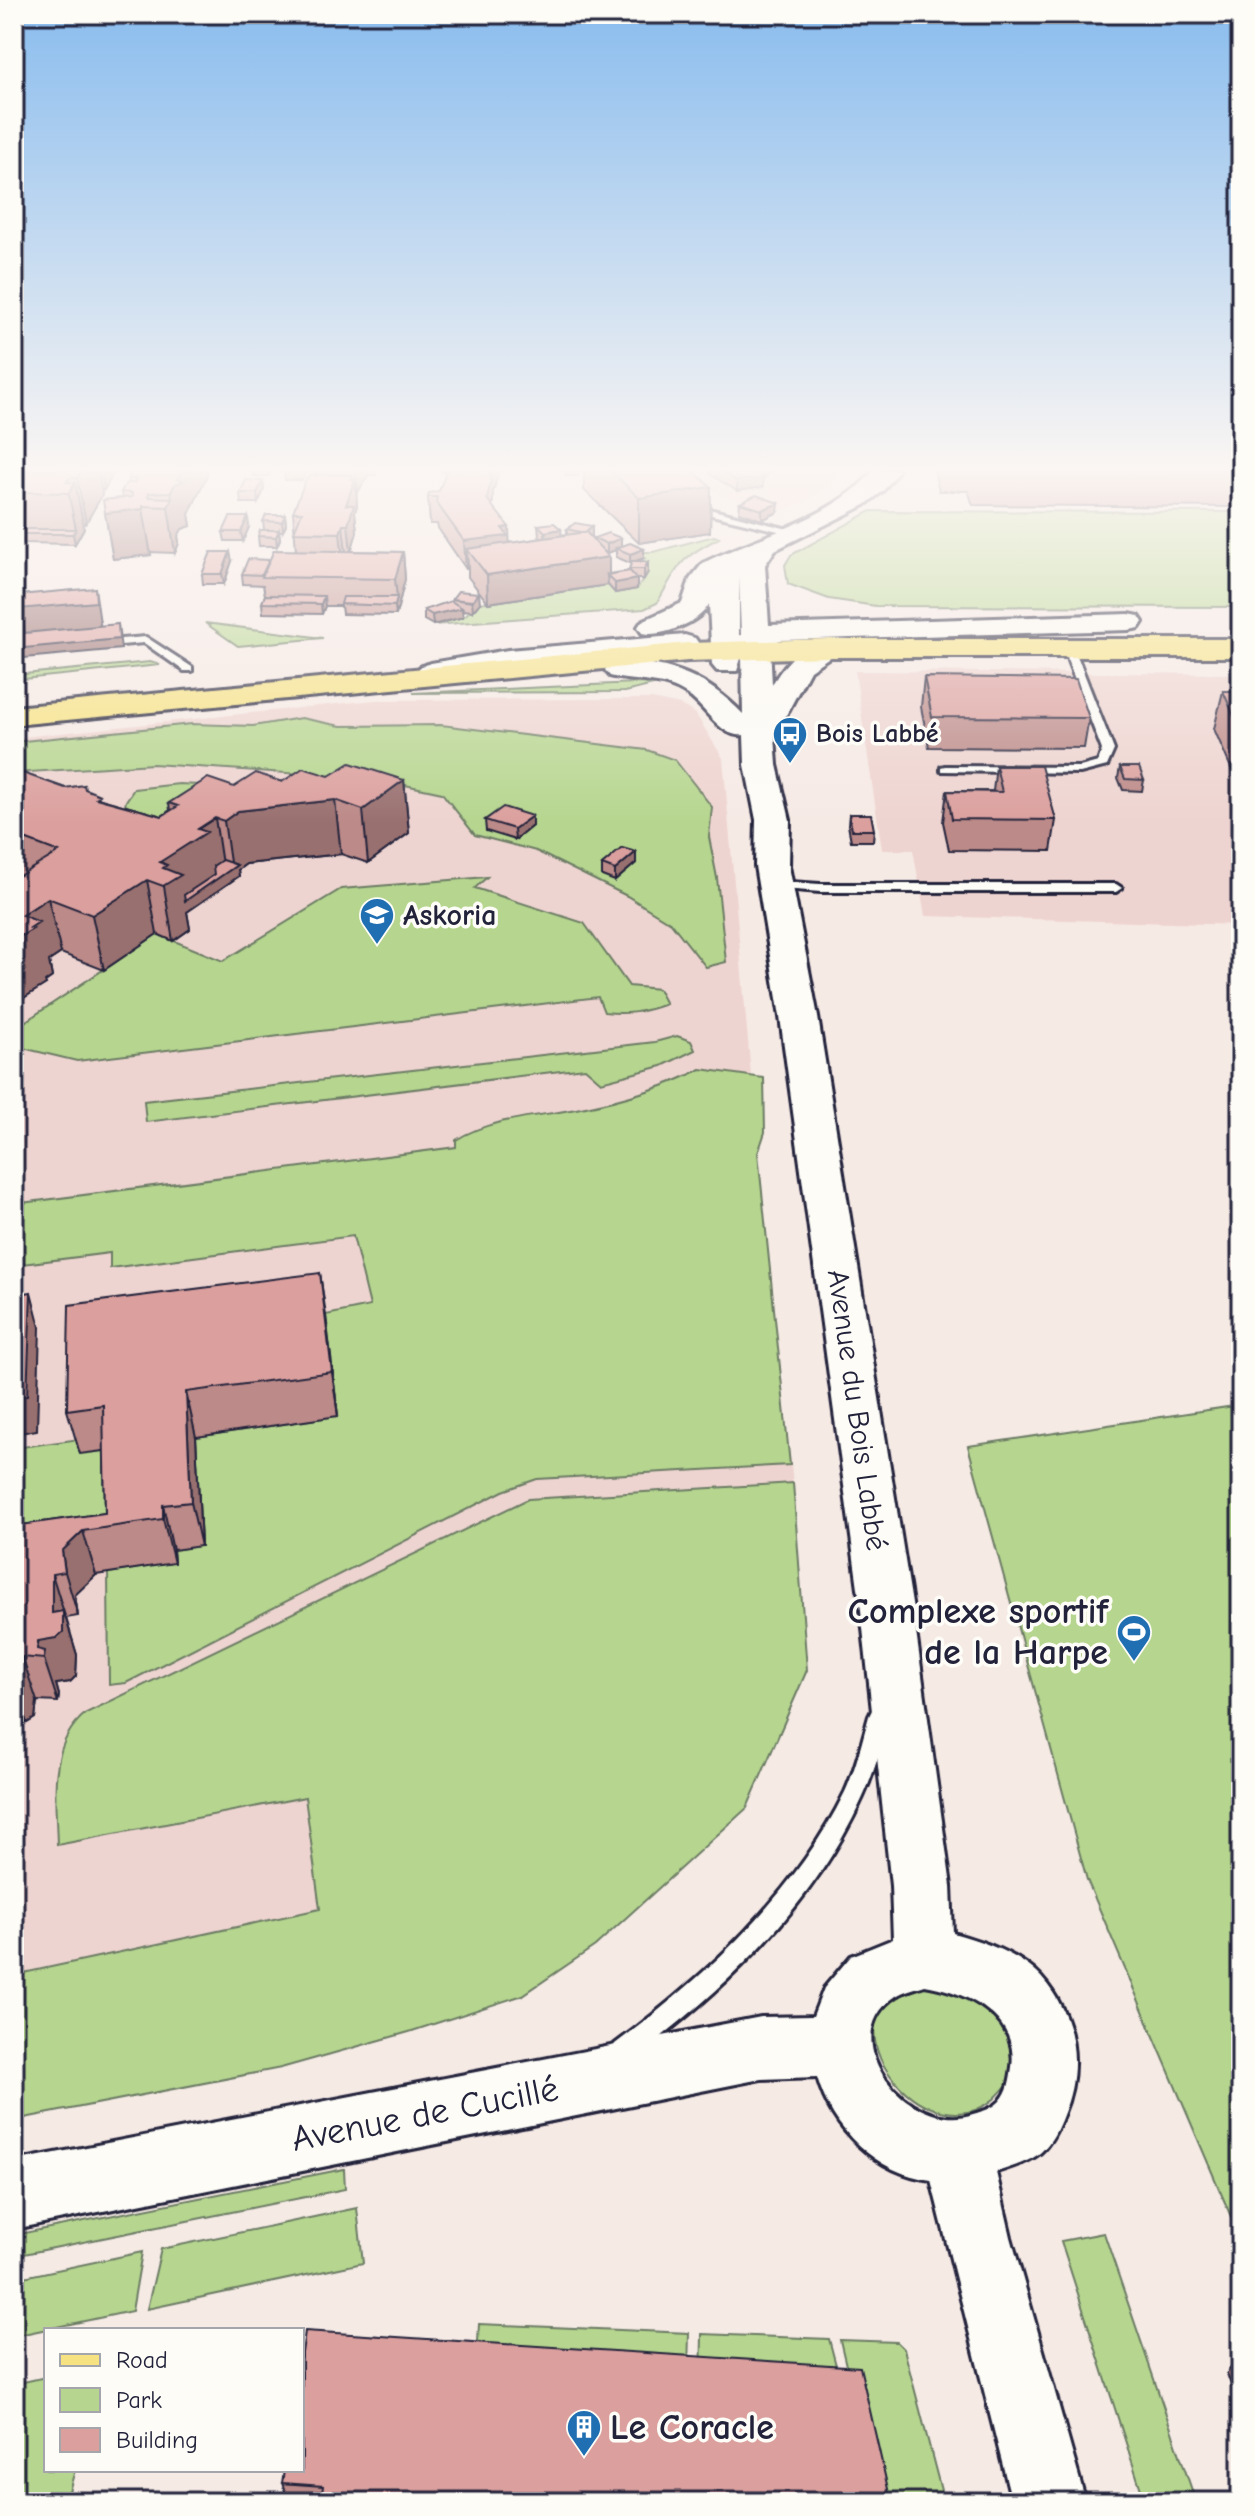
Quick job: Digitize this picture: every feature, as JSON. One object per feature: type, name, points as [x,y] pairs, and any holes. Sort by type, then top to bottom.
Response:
[{"type":"main road","points":[[14,716],[405,677],[740,638],[854,621],[1241,622]]},
{"type":"main road","points":[[425,646],[652,627],[829,648],[1241,648]]},
{"type":"main road","points":[[141,674],[220,666]]},
{"type":"street","points":[[652,627],[694,608],[701,587]]},
{"type":"street","points":[[732,587],[740,638]]},
{"type":"street","points":[[740,638],[755,589],[788,605],[854,621]]},
{"type":"street","points":[[740,638],[777,632],[1129,622]]},
{"type":"street","name":"Avenue du Bois Labbé","points":[[740,638],[764,853],[774,875],[802,1032],[894,1664],[921,1886],[924,1956]]},
{"type":"street","points":[[405,677],[660,671],[692,682],[750,730],[798,665],[829,648]]},
{"type":"street","points":[[924,1956],[955,1958],[994,1976],[1011,1989],[1032,2015],[1043,2045],[1045,2076],[1036,2106],[1017,2130],[991,2146],[959,2153],[918,2147],[880,2126],[858,2103],[844,2075],[838,2046],[842,2018],[854,1993],[872,1974],[896,1961],[924,1956]]},
{"type":"street","name":"Avenue de Cucillé","points":[[14,2195],[761,2048],[838,2046]]},
{"type":"street","points":[[959,2153],[977,2237],[1049,2502]]},
{"type":"lane","points":[[121,642],[146,640],[188,669]]},
{"type":"lane","points":[[945,769],[1080,770],[1103,764],[1108,750],[1094,708],[1086,700],[1069,648]]},
{"type":"lane","points":[[774,875],[820,888],[1116,888]]},
{"type":"lane","points":[[577,2084],[652,2032],[738,1954],[785,1905],[819,1856],[854,1795],[894,1664]]},
{"type":"shaded area","points":[[855,671],[1241,674],[1241,925],[925,916],[913,850],[882,850]]},
{"type":"shaded area","points":[[652,699],[680,705],[695,713],[723,758],[757,1143],[792,1474],[807,1670],[747,1808],[14,2092],[14,738],[375,700]]},
{"type":"green space","points":[[591,587],[610,587],[615,593],[666,587],[657,603],[644,609],[433,625],[463,617],[480,603]]},
{"type":"green space","points":[[797,587],[1241,587],[1241,607],[876,606],[829,599]]},
{"type":"green space","points":[[205,623],[323,638],[238,646]]},
{"type":"green space","points":[[150,662],[160,665],[14,680],[14,675]]},
{"type":"green space","points":[[657,684],[625,692],[413,693]]},
{"type":"green space","points":[[301,718],[341,726],[441,725],[647,750],[675,760],[712,807],[709,837],[717,878],[726,962],[706,967],[671,923],[627,896],[536,851],[475,835],[442,793],[377,779],[153,764],[14,773],[14,742],[192,724],[253,726]]},
{"type":"green space","points":[[179,784],[220,786],[238,819],[123,816],[126,801],[134,789]]},
{"type":"green space","points":[[487,877],[475,888],[584,923],[629,986],[658,989],[666,1004],[635,1012],[604,1012],[598,997],[77,1061],[14,1046],[14,1029],[157,934],[223,961],[341,889]]},
{"type":"green space","points":[[677,1036],[691,1041],[695,1050],[662,1066],[601,1082],[585,1068],[146,1122],[144,1101],[655,1042]]},
{"type":"green space","points":[[701,1069],[764,1078],[765,1132],[758,1153],[790,1465],[537,1479],[503,1491],[126,1683],[109,1685],[108,1573],[173,1563],[173,1550],[201,1546],[196,1437],[338,1416],[326,1315],[370,1306],[353,1236],[110,1268],[110,1253],[14,1265],[14,1204],[456,1147],[456,1140],[484,1127],[624,1098],[671,1083]]},
{"type":"green space","name":"Complexe sportif de la Harpe","points":[[1241,1405],[1241,2240],[1087,1880],[968,1446]]},
{"type":"green space","points":[[80,1439],[114,1449],[117,1557],[14,1573],[14,1448]]},
{"type":"green space","points":[[793,1483],[807,1670],[747,1808],[595,1946],[523,1995],[409,2032],[281,2068],[14,2120],[14,1975],[320,1909],[305,1797],[57,1845],[55,1792],[59,1757],[65,1740],[86,1713],[528,1499]]},
{"type":"green space","points":[[938,1976],[1012,2026],[1015,2059],[1011,2078],[994,2099],[968,2112],[942,2111],[917,2100],[896,2082],[881,2059],[874,2034],[879,2010],[897,1990]]},
{"type":"green space","points":[[344,2169],[345,2189],[14,2256],[14,2235]]},
{"type":"green space","points":[[357,2208],[363,2263],[147,2309],[161,2249]]},
{"type":"green space","points":[[1104,2233],[1196,2502],[1145,2502],[1061,2241]]},
{"type":"green space","points":[[142,2252],[132,2311],[14,2336],[14,2279]]},
{"type":"green space","points":[[479,2324],[689,2333],[688,2371],[477,2360]]},
{"type":"green space","points":[[702,2334],[829,2339],[844,2396],[701,2387]]},
{"type":"green space","points":[[840,2340],[897,2342],[904,2349],[944,2502],[878,2502]]},
{"type":"green space","points":[[44,2377],[44,2472],[74,2472],[66,2502],[14,2502],[14,2384]]},
{"type":"building","points":[[95,588],[96,602],[19,609],[19,595]]},
{"type":"building","points":[[458,591],[479,593],[472,601],[452,599]]},
{"type":"building","points":[[265,595],[324,596],[321,604],[262,603]]},
{"type":"building","points":[[343,597],[397,597],[395,606],[341,604]]},
{"type":"building","points":[[451,601],[462,608],[432,615],[424,610]]},
{"type":"building","points":[[118,624],[119,639],[14,649],[14,634]]},
{"type":"building","points":[[924,677],[1076,679],[1089,718],[932,717]]},
{"type":"building","points":[[1223,691],[1241,691],[1241,732]]},
{"type":"building","points":[[350,763],[404,780],[363,810],[335,800],[238,811],[224,821],[215,818],[198,829],[207,832],[160,862],[167,865],[163,868],[181,875],[163,886],[147,880],[92,915],[48,898],[22,915],[39,922],[14,940],[14,879],[59,852],[14,835],[14,770],[65,788],[84,785],[85,789],[100,795],[96,798],[162,816],[178,806],[169,803],[208,778],[234,787],[256,773],[282,782],[303,768],[329,776]]},
{"type":"building","points":[[996,766],[1041,766],[1056,820],[952,819],[947,791],[1002,792]]},
{"type":"building","points":[[1120,767],[1139,767],[1144,780],[1125,779]]},
{"type":"building","points":[[503,807],[532,816],[514,829],[485,820]]},
{"type":"building","points":[[849,814],[871,814],[874,830],[852,830]]},
{"type":"building","points":[[622,848],[636,852],[615,870],[602,865]]},
{"type":"building","points":[[222,860],[237,865],[185,901],[184,895],[214,875],[213,866]]},
{"type":"building","points":[[320,1273],[332,1372],[186,1392],[191,1502],[163,1505],[163,1519],[83,1531],[62,1551],[65,1572],[52,1574],[52,1613],[63,1611],[63,1632],[56,1638],[38,1641],[37,1649],[45,1651],[44,1659],[22,1657],[20,1674],[14,1678],[14,1526],[105,1513],[103,1405],[67,1410],[69,1305]]},
{"type":"building","points":[[31,1292],[27,1396],[14,1397],[14,1295]]},
{"type":"building","name":"Le Coracle","points":[[305,2331],[860,2367],[891,2502],[321,2502],[323,2486],[282,2483],[284,2472],[304,2472]]},
{"type":"place","name":"Bois Labbé","points":[[790,765]]},
{"type":"place","name":"Askoria","points":[[377,946]]},
{"type":"place","name":"Complexe sportif de la Harpe","points":[[1134,1663]]},
{"type":"place","name":"Le Coracle","points":[[584,2458]]}]
